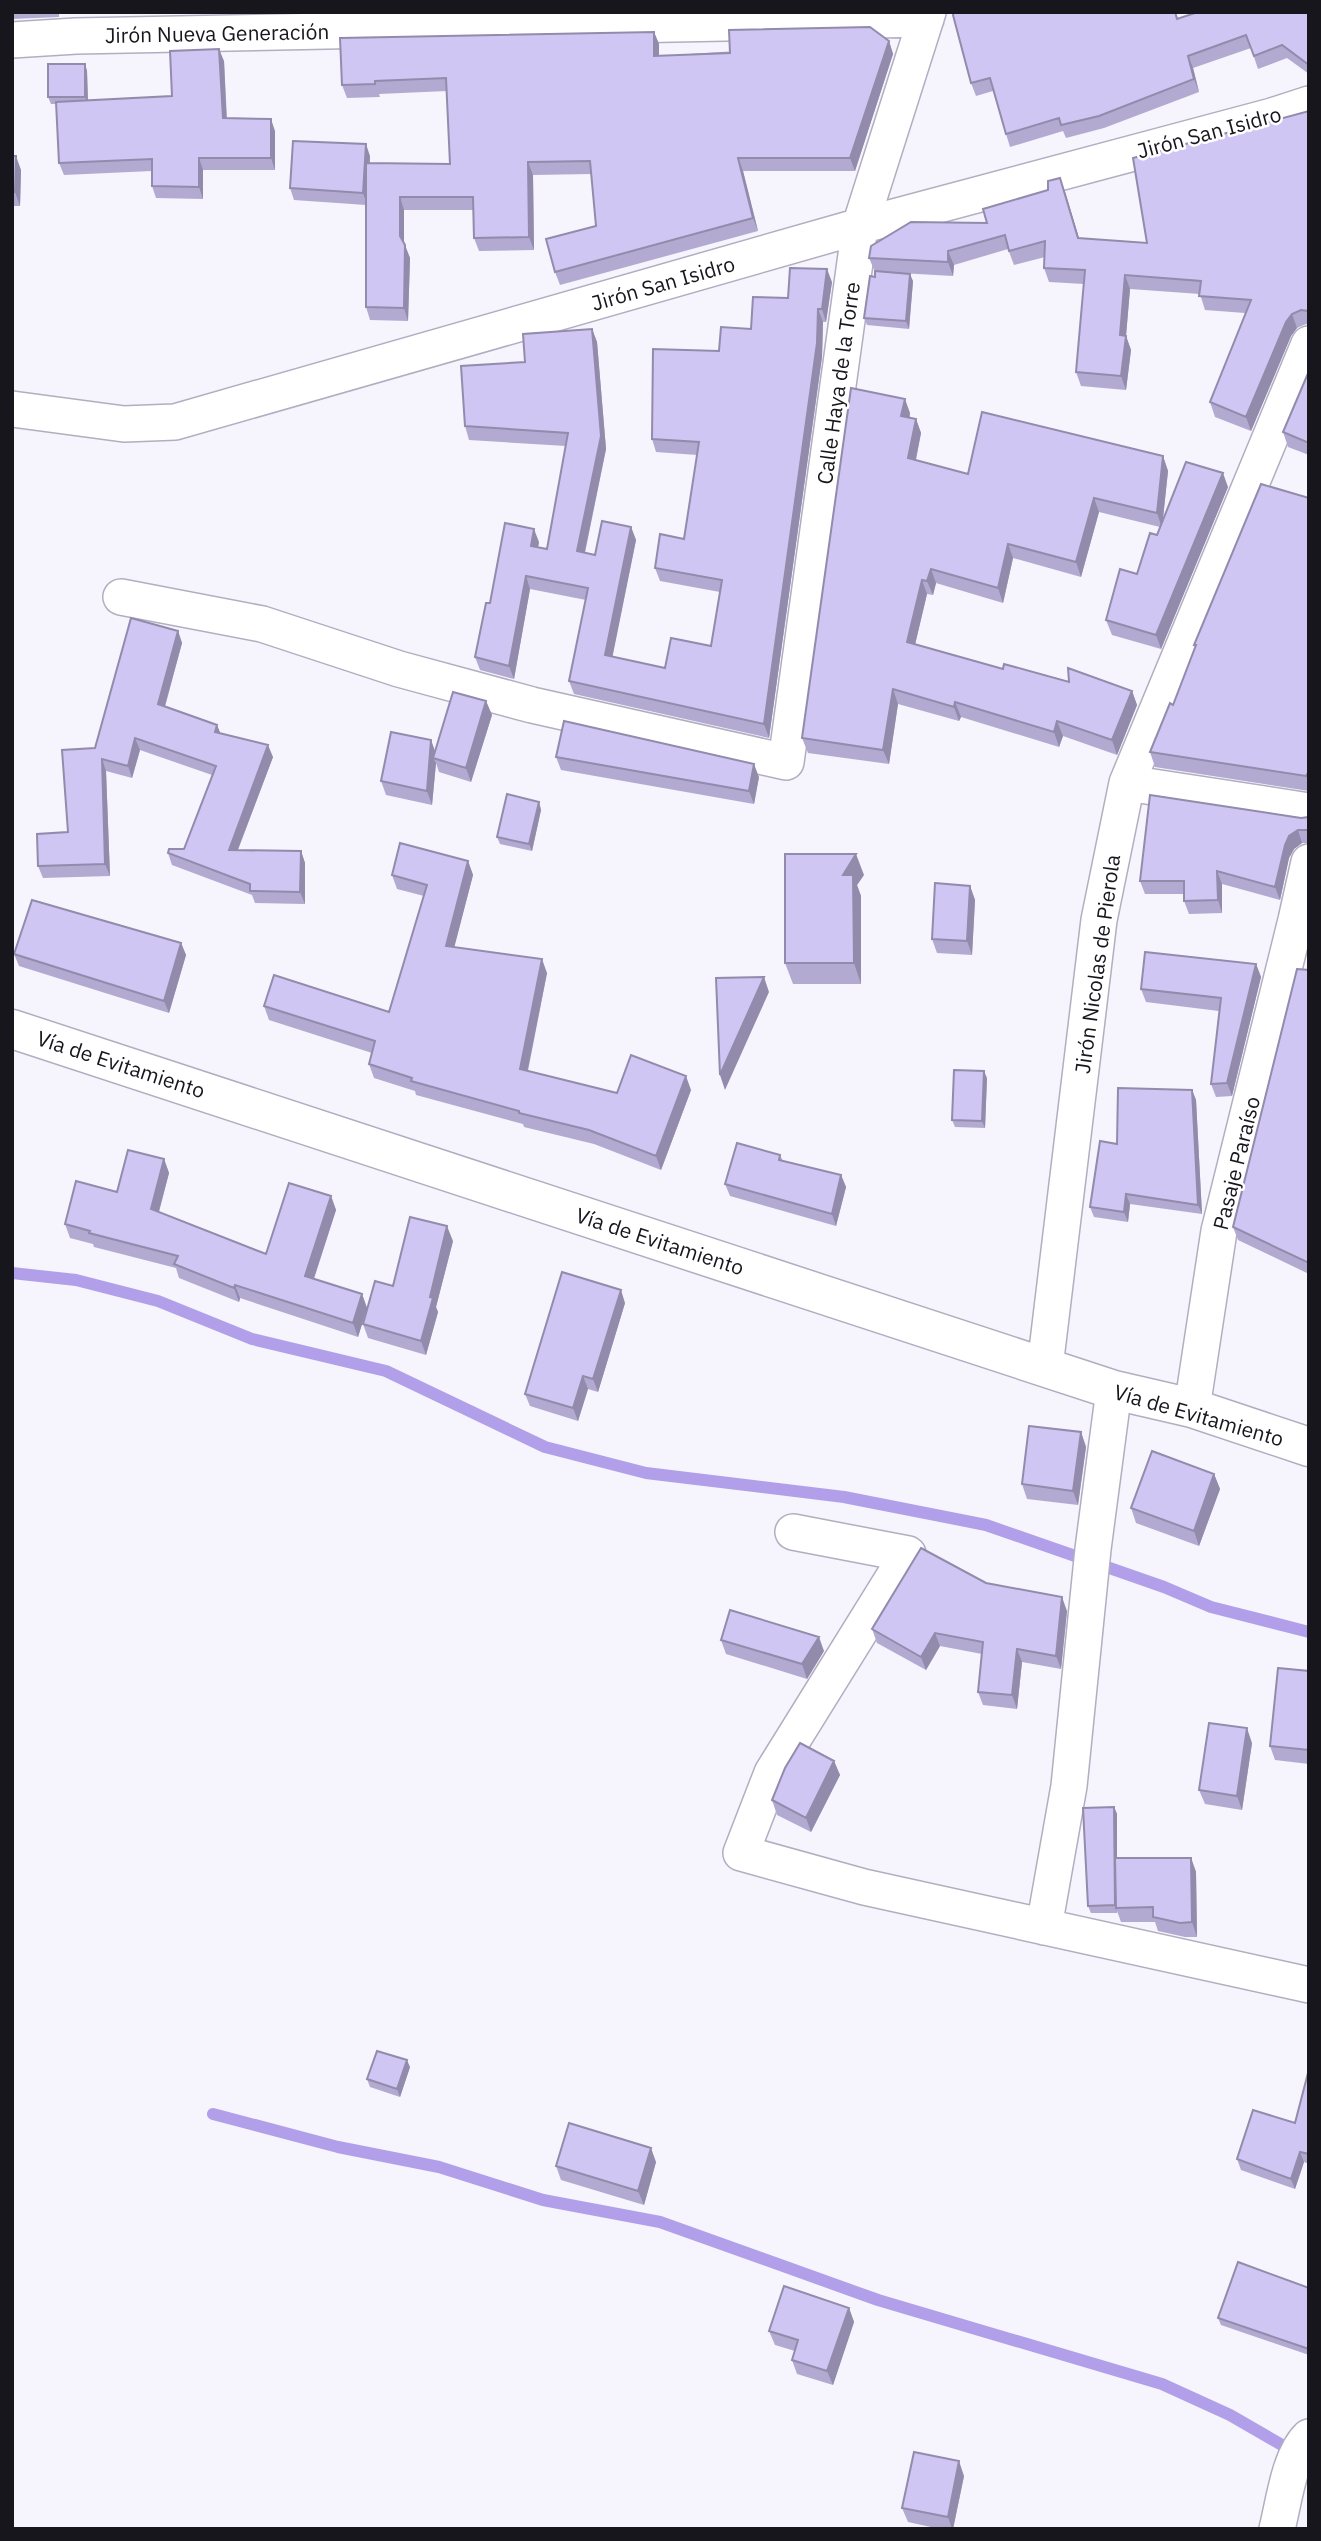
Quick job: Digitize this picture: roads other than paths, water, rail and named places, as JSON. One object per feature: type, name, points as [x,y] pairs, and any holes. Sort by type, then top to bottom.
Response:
[{"type":"highway","name":"Vía de Evitamiento","points":[[12,1029],[1114,1390],[1192,1408],[1309,1447]]},
{"type":"street","name":"Jirón Nueva Generación","points":[[12,40],[927,15]]},
{"type":"street","name":"Calle Haya de la Torre","points":[[121,597],[262,624],[399,669],[532,705],[786,762],[860,226],[927,15]]},
{"type":"street","name":"Jirón San Isidro","points":[[12,409],[124,424],[175,422],[860,226],[1259,120],[1309,104]]},
{"type":"street","name":"Jirón Nicolas de Pierola","points":[[1045,1367],[1099,920],[1127,783],[1309,344]]},
{"type":"street","points":[[1127,783],[1309,811]]},
{"type":"street","name":"Pasaje Paraíso","points":[[1192,1408],[1219,1231],[1303,922],[1309,862]]},
{"type":"street","points":[[1044,1927],[1069,1786],[1093,1549],[1114,1390]]},
{"type":"street","points":[[793,1532],[908,1554],[772,1773],[741,1853],[864,1888],[1309,1985]]},
{"type":"street","points":[[1277,2529],[1301,2449]]},
{"type":"waterway","points":[[12,1273],[76,1280],[158,1301],[252,1339],[386,1371],[545,1447],[646,1473],[844,1497],[986,1525],[1164,1587],[1211,1607],[1309,1632]]},
{"type":"waterway","points":[[213,2114],[338,2147],[439,2167],[543,2200],[660,2222],[878,2300],[1162,2384],[1230,2415],[1294,2452]]}]
